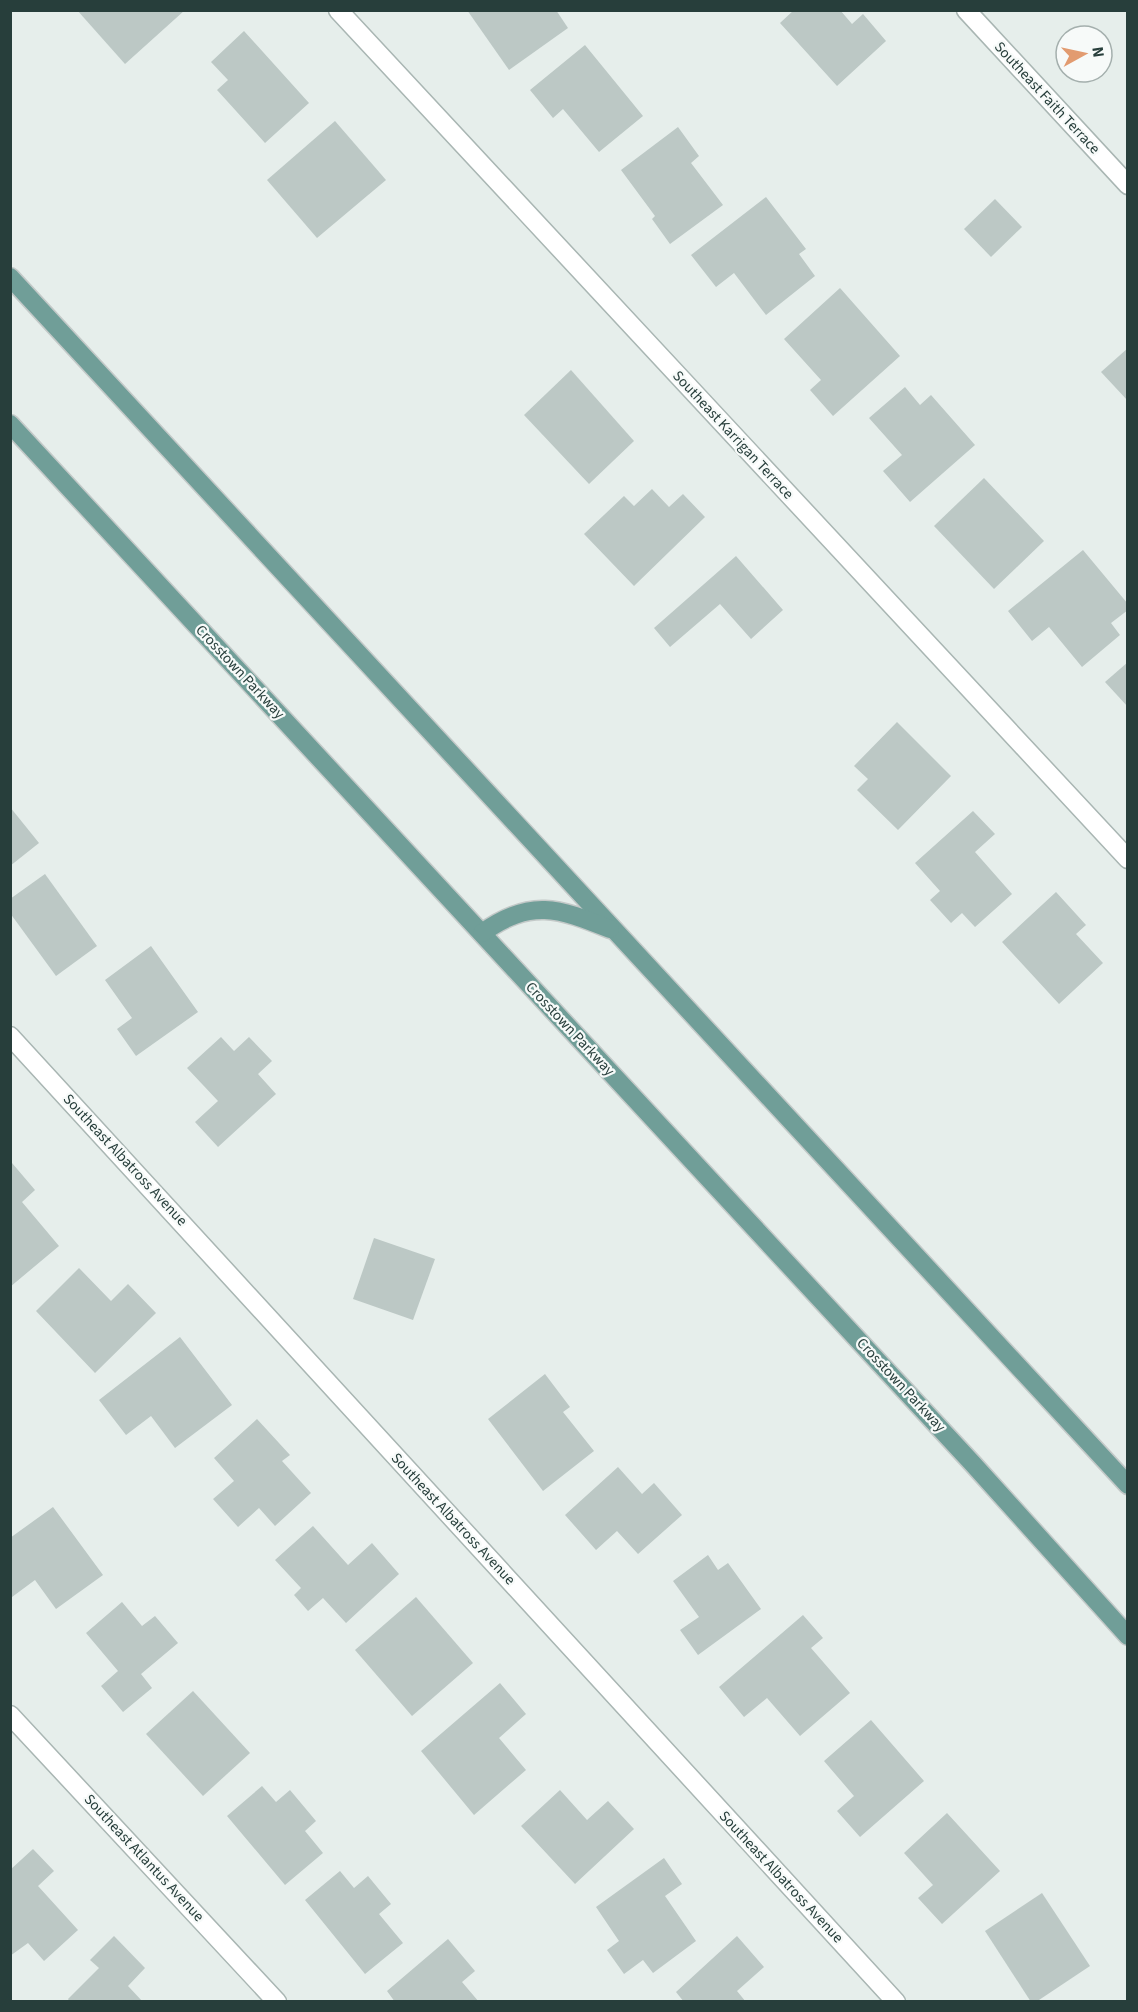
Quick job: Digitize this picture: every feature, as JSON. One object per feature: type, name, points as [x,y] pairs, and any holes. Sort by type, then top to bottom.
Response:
[{"type":"main road","points":[[10,277],[1128,1485]]},
{"type":"main road","name":"Crosstown Parkway","points":[[10,424],[981,1472],[1128,1636]]},
{"type":"main road","points":[[482,933],[504,917],[531,909],[569,912],[615,930]]},
{"type":"street","name":"Southeast Karrigan Terrace","points":[[338,10],[1128,859]]},
{"type":"street","name":"Southeast Faith Terrace","points":[[966,10],[1128,185]]},
{"type":"street","name":"Southeast Albatross Avenue","points":[[10,1036],[896,2001]]},
{"type":"street","name":"Southeast Atlantus Avenue","points":[[10,1715],[277,2001]]},
{"type":"building","points":[[77,10],[185,10],[125,64]]},
{"type":"building","points":[[467,10],[556,10],[568,28],[509,70]]},
{"type":"building","points":[[794,10],[840,10],[852,24],[863,14],[886,41],[837,86],[780,23]]},
{"type":"building","points":[[244,31],[309,103],[265,143],[217,90],[228,80],[211,62]]},
{"type":"building","points":[[585,45],[643,116],[599,152],[563,109],[553,118],[530,90]]},
{"type":"building","points":[[335,121],[386,180],[317,238],[267,180]]},
{"type":"building","points":[[678,127],[699,156],[691,163],[723,205],[670,244],[652,219],[655,216],[621,170]]},
{"type":"building","points":[[766,197],[806,249],[799,254],[815,276],[766,315],[734,273],[716,287],[691,255]]},
{"type":"building","points":[[995,199],[1022,227],[991,257],[964,229]]},
{"type":"building","points":[[840,288],[900,356],[833,416],[810,390],[821,380],[784,339]]},
{"type":"building","points":[[1128,348],[1128,401],[1101,372]]},
{"type":"building","points":[[571,370],[634,441],[589,484],[524,415]]},
{"type":"building","points":[[905,387],[920,405],[931,395],[975,445],[910,502],[883,471],[902,455],[869,418]]},
{"type":"building","points":[[984,478],[1044,541],[994,589],[934,526]]},
{"type":"building","points":[[652,489],[669,507],[683,494],[705,517],[634,586],[584,534],[624,496],[634,506]]},
{"type":"building","points":[[1083,550],[1128,604],[1128,610],[1111,623],[1120,635],[1082,667],[1049,627],[1032,641],[1008,611]]},
{"type":"building","points":[[736,556],[783,610],[751,639],[720,604],[670,647],[654,628]]},
{"type":"building","points":[[1128,662],[1128,707],[1105,682]]},
{"type":"building","points":[[897,722],[951,776],[898,830],[857,790],[868,779],[854,766]]},
{"type":"building","points":[[10,807],[39,843],[10,866]]},
{"type":"building","points":[[973,811],[995,834],[975,852],[1012,894],[975,927],[962,913],[951,923],[930,900],[940,891],[915,863]]},
{"type":"building","points":[[45,874],[97,946],[56,976],[10,913],[10,899]]},
{"type":"building","points":[[1056,892],[1086,925],[1076,934],[1103,963],[1059,1004],[1002,942]]},
{"type":"building","points":[[151,946],[198,1012],[136,1056],[117,1029],[132,1018],[105,980]]},
{"type":"building","points":[[221,1037],[234,1051],[249,1037],[272,1061],[258,1074],[276,1094],[218,1147],[195,1122],[218,1101],[187,1068]]},
{"type":"building","points":[[12,1163],[35,1190],[22,1202],[59,1246],[10,1287]]},
{"type":"building","points":[[374,1238],[435,1259],[413,1320],[353,1299]]},
{"type":"building","points":[[79,1268],[111,1301],[128,1284],[156,1313],[95,1373],[36,1311]]},
{"type":"building","points":[[180,1337],[232,1405],[175,1448],[151,1416],[126,1435],[99,1400]]},
{"type":"building","points":[[545,1374],[570,1407],[563,1412],[594,1451],[543,1491],[488,1419]]},
{"type":"building","points":[[257,1419],[290,1455],[282,1461],[311,1493],[275,1526],[259,1508],[238,1527],[213,1499],[234,1481],[214,1458]]},
{"type":"building","points":[[618,1467],[642,1494],[654,1483],[682,1515],[638,1554],[617,1531],[596,1550],[565,1515]]},
{"type":"building","points":[[53,1507],[103,1575],[56,1609],[35,1580],[12,1597],[10,1594],[10,1538]]},
{"type":"building","points":[[313,1526],[348,1565],[372,1543],[399,1574],[346,1623],[323,1598],[308,1611],[294,1595],[301,1588],[275,1560]]},
{"type":"building","points":[[708,1555],[718,1570],[728,1563],[761,1609],[698,1655],[680,1630],[699,1617],[673,1581]]},
{"type":"building","points":[[416,1597],[473,1663],[412,1716],[355,1650]]},
{"type":"building","points":[[122,1602],[142,1626],[155,1616],[178,1643],[141,1674],[152,1688],[123,1712],[101,1686],[118,1671],[86,1633]]},
{"type":"building","points":[[803,1615],[823,1638],[811,1648],[850,1693],[800,1736],[767,1698],[744,1717],[719,1687]]},
{"type":"building","points":[[500,1683],[526,1714],[499,1738],[526,1770],[474,1815],[421,1751]]},
{"type":"building","points":[[193,1691],[250,1753],[203,1796],[146,1734]]},
{"type":"building","points":[[871,1720],[924,1781],[860,1837],[837,1811],[854,1796],[824,1761]]},
{"type":"building","points":[[262,1786],[276,1802],[290,1790],[316,1821],[305,1831],[323,1853],[285,1885],[227,1816]]},
{"type":"building","points":[[560,1790],[587,1820],[608,1801],[634,1829],[575,1884],[521,1826]]},
{"type":"building","points":[[947,1813],[1000,1871],[942,1924],[918,1898],[933,1885],[904,1853]]},
{"type":"building","points":[[33,1849],[54,1871],[38,1886],[78,1930],[44,1961],[28,1943],[10,1956],[10,1870]]},
{"type":"building","points":[[664,1858],[682,1884],[665,1896],[696,1941],[653,1973],[643,1960],[624,1974],[607,1950],[619,1941],[596,1907]]},
{"type":"building","points":[[340,1871],[354,1888],[368,1876],[391,1904],[379,1914],[403,1943],[365,1974],[305,1900]]},
{"type":"building","points":[[1042,1893],[1090,1966],[1036,2002],[1031,2002],[985,1931]]},
{"type":"building","points":[[114,1936],[145,1968],[128,1986],[143,2002],[70,2002],[68,1999],[99,1968],[90,1960]]},
{"type":"building","points":[[737,1936],[764,1967],[737,1991],[746,2002],[684,2002],[676,1992]]},
{"type":"building","points":[[448,1939],[475,1971],[462,1982],[479,2002],[395,2002],[387,1991]]}]
